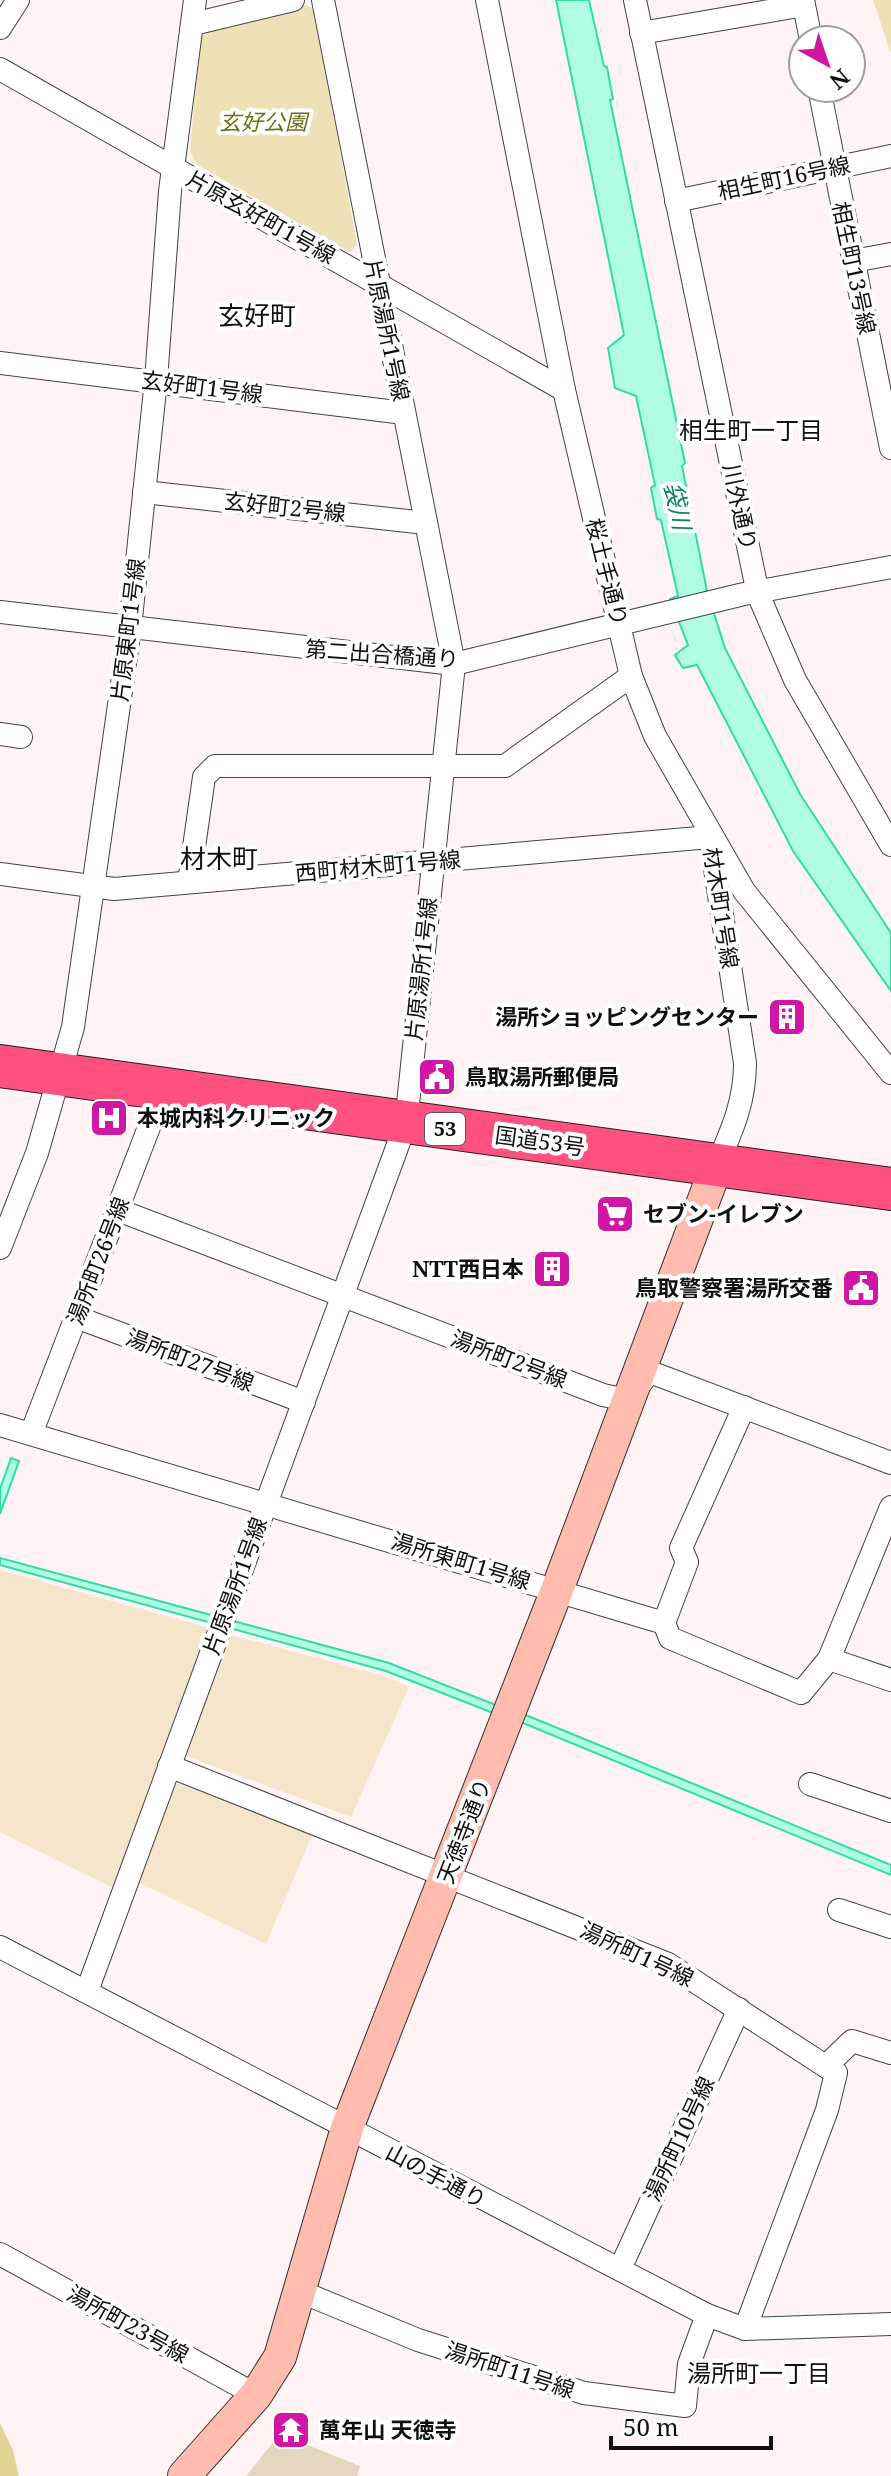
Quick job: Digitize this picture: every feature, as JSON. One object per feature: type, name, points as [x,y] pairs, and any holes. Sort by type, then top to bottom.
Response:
[{"type":"highway","name":"国道53号","points":[[0,1066],[891,1189]]},
{"type":"street","points":[[0,28],[18,0]]},
{"type":"street","name":"片原東町1号線","points":[[0,1248],[37,1153],[73,1027],[130,628],[156,380],[173,169],[195,0]]},
{"type":"street","points":[[193,24],[293,0]]},
{"type":"street","name":"片原湯所1号線","points":[[87,1991],[406,1123],[454,664],[323,0]]},
{"type":"street","name":"桜土手通り","points":[[487,0],[564,390],[631,676],[655,736],[710,837],[744,891],[891,1073]]},
{"type":"street","name":"川外通り","points":[[635,0],[751,594],[795,680],[887,833]]},
{"type":"street","points":[[641,33],[804,2],[808,24]]},
{"type":"street","name":"片原玄好町1号線","points":[[0,69],[564,390]]},
{"type":"street","name":"相生町13号線","points":[[822,104],[891,448]]},
{"type":"street","name":"相生町16号線","points":[[676,201],[891,156]]},
{"type":"street","points":[[853,261],[891,254]]},
{"type":"street","name":"玄好町1号線","points":[[0,363],[404,413]]},
{"type":"street","name":"玄好町2号線","points":[[144,492],[426,523]]},
{"type":"street","name":"第二出合橋通り","points":[[0,612],[454,664],[751,594],[891,567]]},
{"type":"street","points":[[189,882],[204,777],[215,766],[505,766],[631,676]]},
{"type":"street","name":"西町材木町1号線","points":[[0,874],[91,889],[710,837]]},
{"type":"street","name":"材木町1号線","points":[[710,837],[745,1063],[745,1091],[738,1120],[717,1165]]},
{"type":"street","name":"湯所町26号線","points":[[31,1434],[151,1122],[160,1087]]},
{"type":"street","name":"天徳寺通り","points":[[184,2476],[256,2395],[280,2357],[347,2128],[448,1875],[717,1165]]},
{"type":"street","name":"湯所町2号線","points":[[118,1210],[603,1395],[627,1400]]},
{"type":"street","name":"湯所町27号線","points":[[76,1317],[304,1402]]},
{"type":"street","points":[[627,1400],[650,1372],[891,1463]]},
{"type":"street","points":[[664,1623],[687,1562],[681,1548],[744,1407]]},
{"type":"street","name":"湯所東町1号線","points":[[0,1425],[664,1623],[670,1638],[801,1693],[829,1659]]},
{"type":"street","points":[[891,1507],[829,1659],[891,1680]]},
{"type":"street","name":"湯所町1号線","points":[[169,1766],[668,1964],[826,2066]]},
{"type":"street","points":[[810,1784],[891,1811]]},
{"type":"street","points":[[839,1910],[891,1927]]},
{"type":"street","name":"山の手通り","points":[[0,1947],[707,2315],[745,2329],[891,2324]]},
{"type":"street","name":"湯所町10号線","points":[[620,2269],[739,2009]]},
{"type":"street","points":[[745,2329],[827,2110],[836,2073],[826,2066],[852,2041],[891,2053]]},
{"type":"street","name":"湯所町23号線","points":[[0,2254],[256,2395]]},
{"type":"street","name":"湯所町11号線","points":[[299,2291],[418,2340],[584,2393],[685,2406],[689,2364],[707,2315]]},
{"type":"green space","points":[[873,0],[891,0],[891,54]]},
{"type":"green space","name":"玄好公園","points":[[307,5],[315,12],[357,245],[350,252],[197,165],[190,151],[200,38],[211,29]]},
{"type":"shaded area","points":[[0,1570],[209,1628],[113,1888],[0,1832]]},
{"type":"shaded area","points":[[227,1634],[384,1676],[409,1687],[351,1817],[189,1757],[184,1747]]},
{"type":"shaded area","points":[[179,1783],[312,1835],[266,1944],[136,1881],[169,1785]]},
{"type":"shaded area","points":[[0,2423],[13,2450],[19,2476],[0,2476]]},
{"type":"shaded area","points":[[280,2434],[360,2466],[357,2476],[246,2476]]},
{"type":"water","name":"袋川","points":[[556,0],[589,0],[604,66],[607,67],[613,99],[610,100],[685,463],[682,466],[707,591],[725,648],[800,794],[891,933],[891,991],[793,851],[697,665],[683,668],[675,655],[688,645],[670,599],[678,596],[661,520],[657,519],[651,488],[655,485],[636,396],[615,388],[608,348],[624,335]]},
{"type":"water","points":[[11,1458],[19,1461],[0,1514],[0,1489]]},
{"type":"water","points":[[0,1558],[389,1663],[496,1705],[493,1713],[386,1671],[0,1565]]},
{"type":"water","points":[[521,1713],[891,1865],[891,1875],[518,1721]]},
{"type":"place","name":"湯所ショッピングセンター","points":[[787,1017]]},
{"type":"place","name":"鳥取湯所郵便局","points":[[437,1077]]},
{"type":"place","name":"本城内科クリニック","points":[[109,1118]]},
{"type":"place","name":"セブン-イレブン","points":[[615,1214]]},
{"type":"place","name":"NTT西日本","points":[[552,1269]]},
{"type":"place","name":"鳥取警察署湯所交番","points":[[861,1288]]},
{"type":"place","name":"萬年山 天徳寺","points":[[291,2430]]},
{"type":"district","name":"玄好町","points":[[257,316]]},
{"type":"district","name":"相生町一丁目","points":[[751,431]]},
{"type":"district","name":"材木町","points":[[219,859]]},
{"type":"district","name":"湯所町一丁目","points":[[759,2374]]}]
